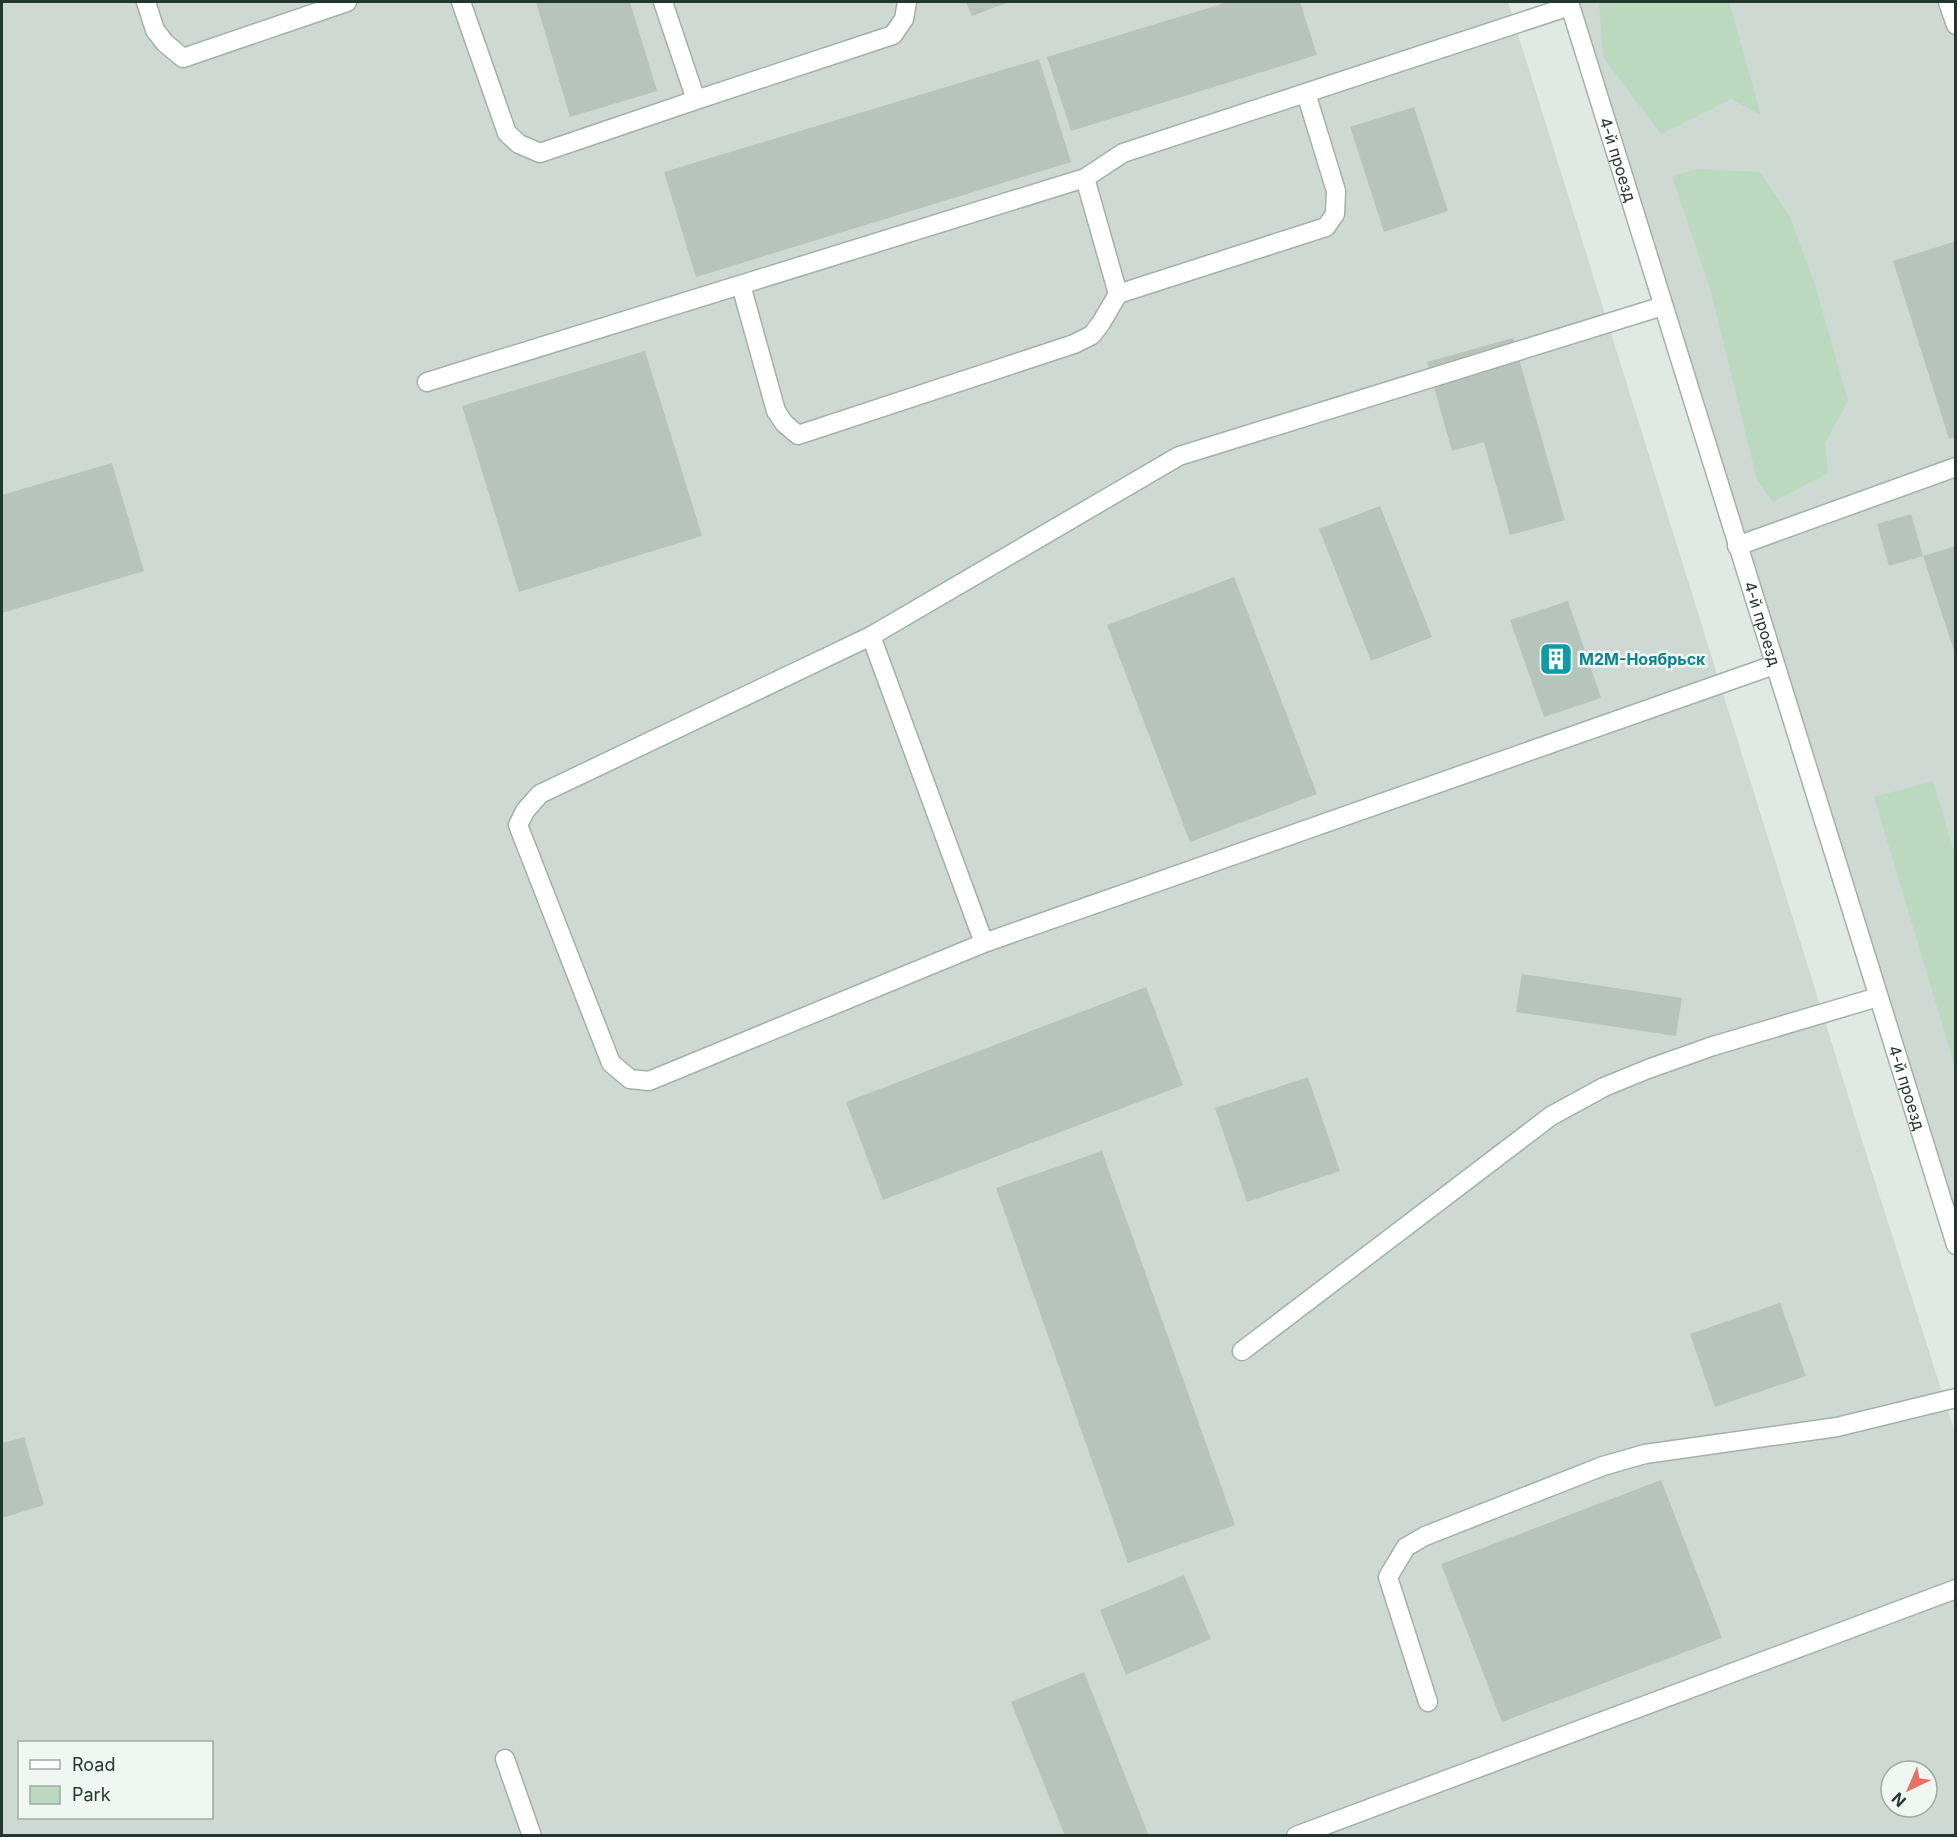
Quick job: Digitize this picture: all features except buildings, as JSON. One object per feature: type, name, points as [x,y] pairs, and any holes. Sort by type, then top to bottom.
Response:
[{"type":"street","points":[[146,2],[155,30],[165,43],[183,58],[347,2]]},
{"type":"street","points":[[461,2],[507,133],[519,144],[540,153],[893,35],[904,19],[907,2]]},
{"type":"street","points":[[663,2],[696,100]]},
{"type":"street","points":[[1948,2],[1956,25]]},
{"type":"street","points":[[427,382],[1085,178],[1124,153],[1569,4]]},
{"type":"street","name":"4-й проезд","points":[[1569,4],[1956,1245]]},
{"type":"street","points":[[741,285],[776,411],[784,423],[798,435],[1074,344],[1092,335],[1118,294],[1326,227],[1335,214],[1336,191],[1306,93]]},
{"type":"street","points":[[1085,178],[1118,294]]},
{"type":"street","points":[[1663,306],[1179,456],[871,636],[540,794],[525,812],[518,825],[611,1063],[630,1079],[649,1081],[984,943],[1774,665]]},
{"type":"street","points":[[1737,546],[1956,467]]},
{"type":"street","points":[[871,636],[984,943]]},
{"type":"street","points":[[1242,1351],[1551,1116],[1604,1087],[1648,1068],[1713,1046],[1878,998]]},
{"type":"street","points":[[1428,1702],[1388,1577],[1406,1547],[1425,1536],[1603,1466],[1645,1454],[1837,1427],[1956,1398]]},
{"type":"street","points":[[1296,1836],[1956,1589]]},
{"type":"street","points":[[505,1759],[532,1836]]},
{"type":"shaded area","points":[[2,2],[1508,2],[1955,1433],[1955,1835],[2,1836]]},
{"type":"shaded area","points":[[1576,2],[1955,2],[1955,1213],[1663,306]]},
{"type":"green space","points":[[1599,2],[1729,2],[1761,115],[1731,99],[1661,134],[1603,57]]},
{"type":"green space","points":[[1697,169],[1760,172],[1790,217],[1815,285],[1848,401],[1825,443],[1828,473],[1773,502],[1757,480],[1711,292],[1672,176]]},
{"type":"green space","points":[[1933,781],[1955,855],[1955,1067],[1874,797]]},
{"type":"place","name":"М2М-Ноябрьск","points":[[1556,659]]}]
